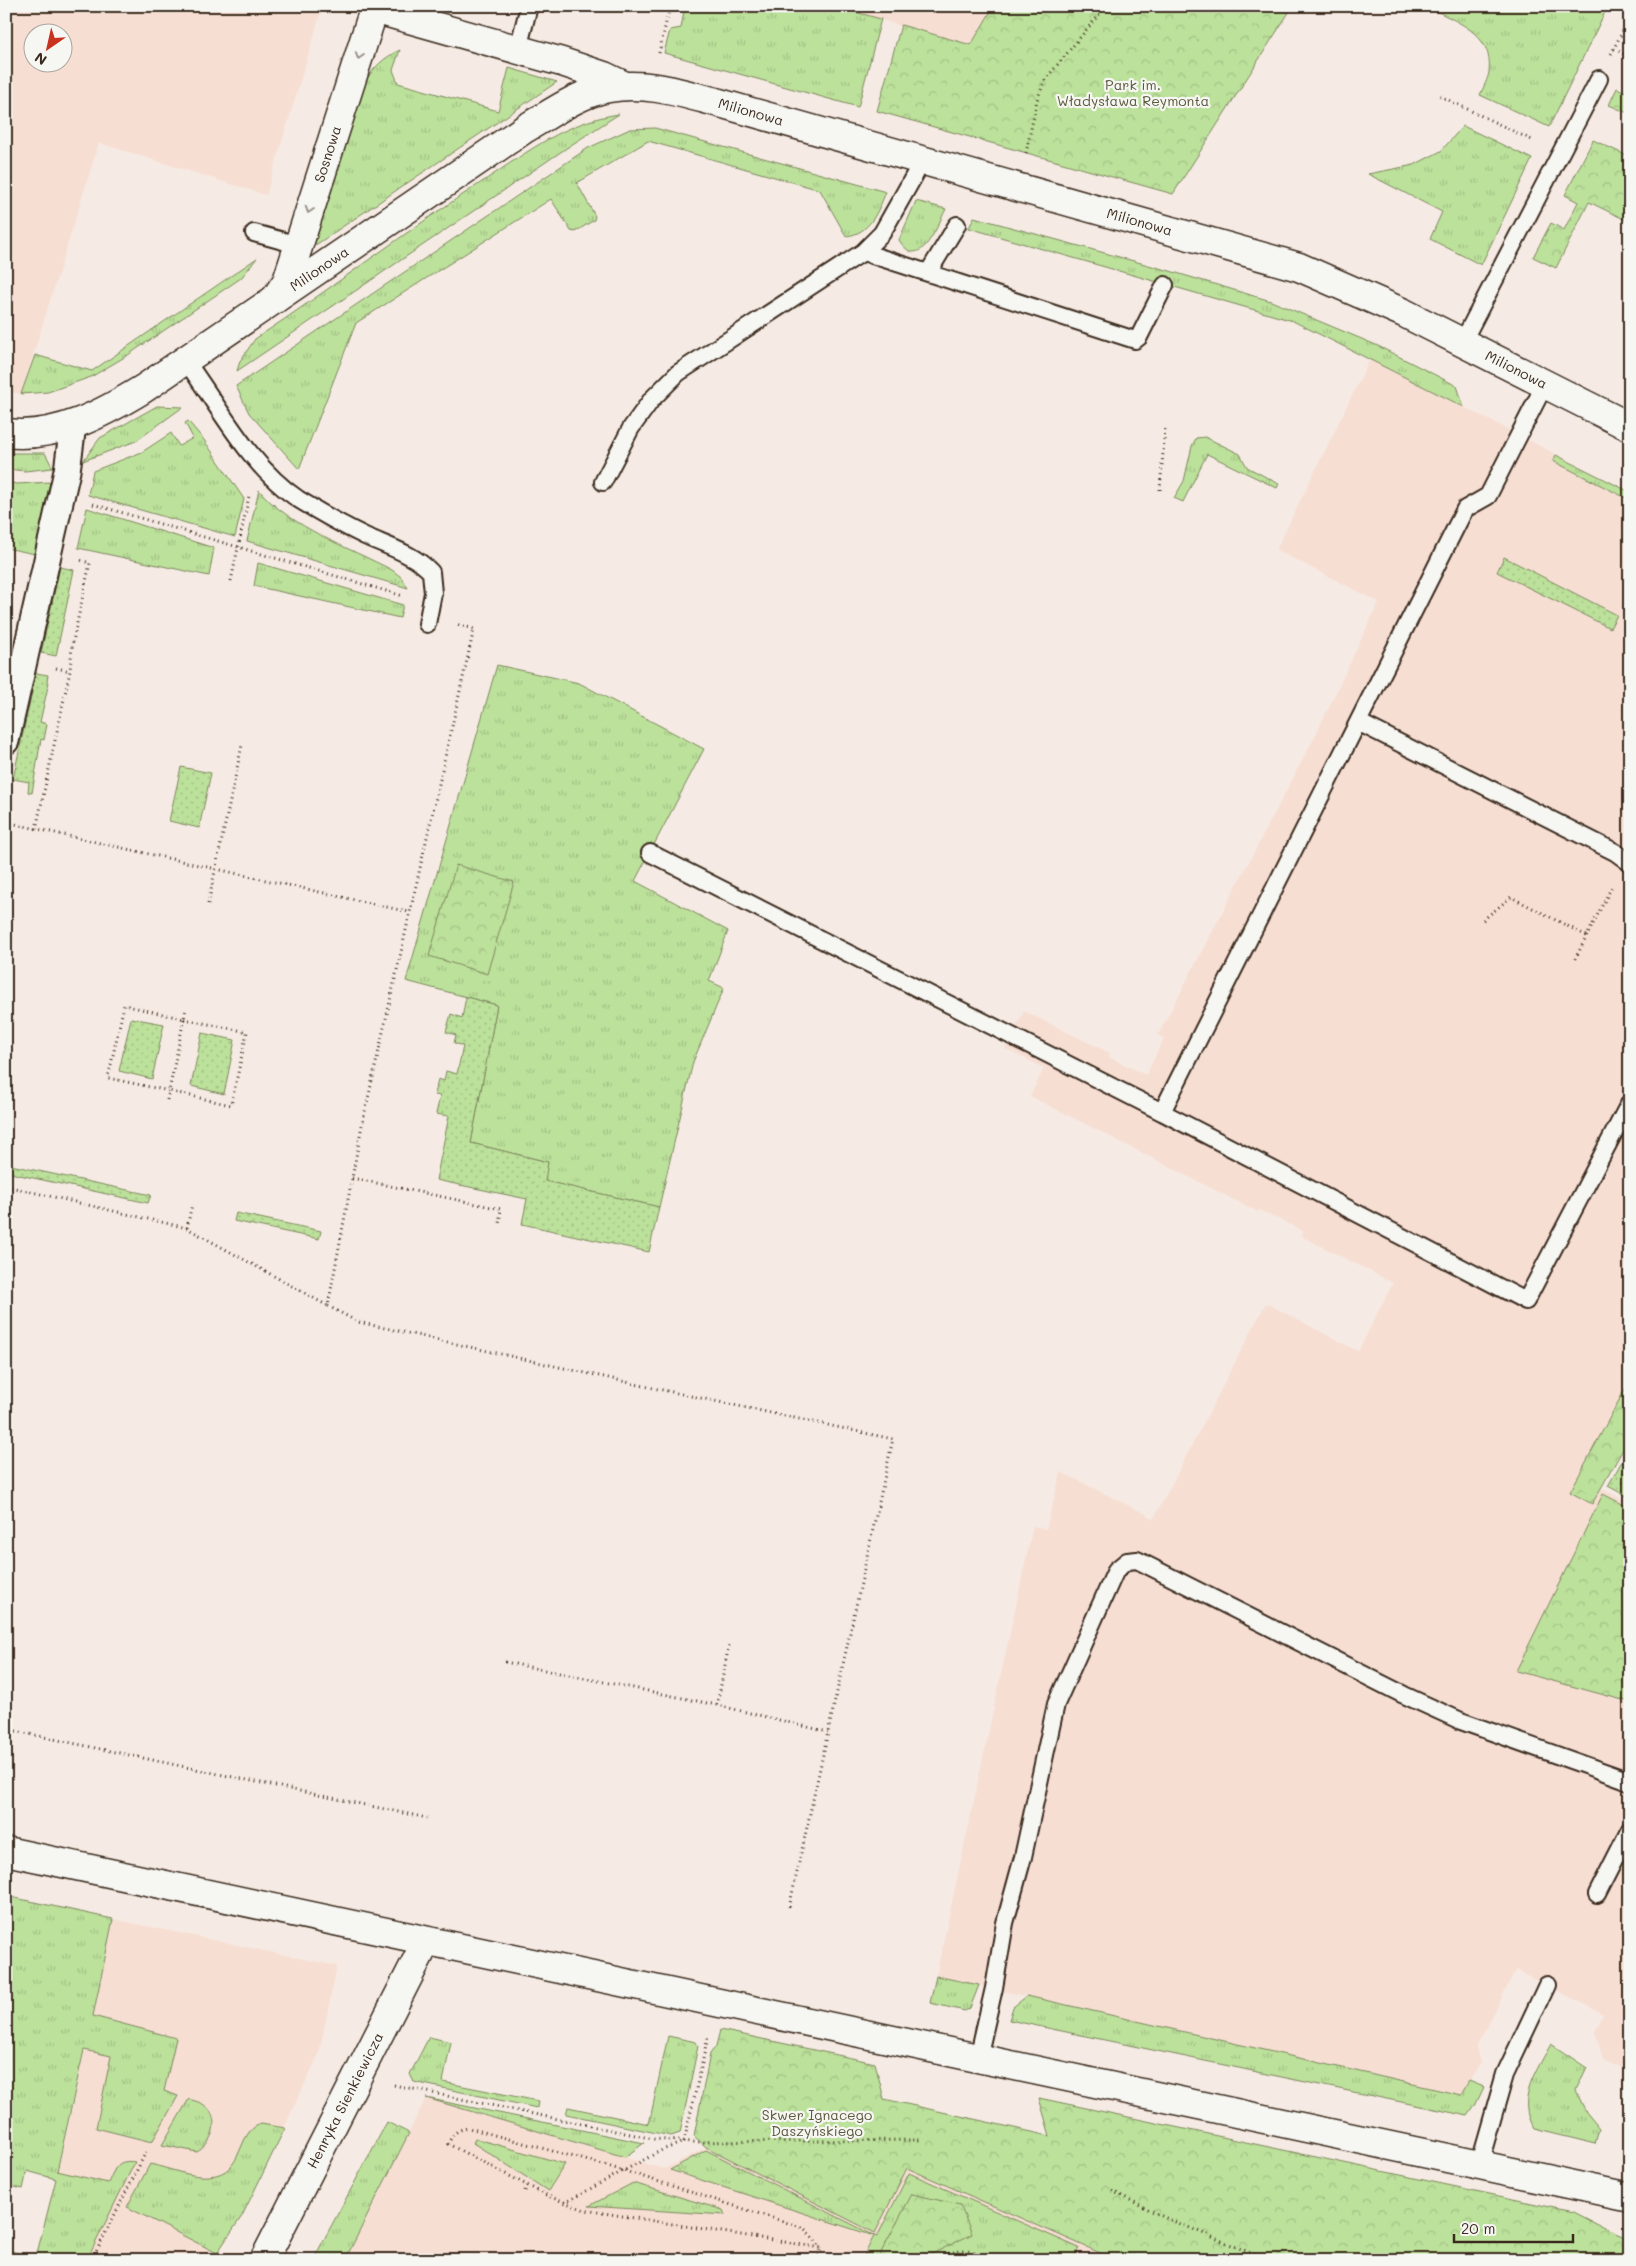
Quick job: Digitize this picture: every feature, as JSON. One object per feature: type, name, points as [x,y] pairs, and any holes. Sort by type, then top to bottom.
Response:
[{"type":"street","name":"Milionowa","points":[[374,8],[518,49],[604,76],[625,86]]},
{"type":"street","name":"Sosnowa","points":[[275,299],[286,281],[374,8]]},
{"type":"street","name":"Milionowa","points":[[6,433],[32,433],[73,425],[109,410],[186,360],[526,128],[571,102],[597,91],[625,86],[640,86],[690,95],[1292,265],[1346,287],[1630,427]]},
{"type":"street","points":[[6,741],[72,448],[73,425]]},
{"type":"street","points":[[6,1851],[1630,2197]]},
{"type":"street","name":"Henryka Sienkiewicza","points":[[264,2260],[426,1942]]},
{"type":"lane","points":[[518,49],[530,6]]},
{"type":"lane","points":[[1462,343],[1599,79]]},
{"type":"lane","points":[[603,482],[631,428],[652,399],[678,373],[863,252],[882,233],[922,160]]},
{"type":"lane","points":[[928,274],[956,225]]},
{"type":"lane","points":[[254,234],[298,245]]},
{"type":"lane","points":[[863,252],[1135,340],[1139,338],[1165,285]]},
{"type":"lane","points":[[186,360],[243,442],[278,483],[299,499],[425,566],[431,572],[433,593],[427,624]]},
{"type":"lane","points":[[1162,1112],[1466,509],[1488,496],[1545,384]]},
{"type":"lane","points":[[1358,722],[1615,852],[1627,862]]},
{"type":"lane","points":[[650,853],[1162,1112],[1526,1301],[1630,1102]]},
{"type":"lane","points":[[978,2058],[994,1988],[1004,1923],[1023,1857],[1056,1704],[1116,1570],[1127,1561],[1137,1560],[1404,1695],[1461,1721],[1630,1783]]},
{"type":"lane","points":[[1597,1894],[1630,1829]]},
{"type":"lane","points":[[1479,2165],[1505,2074],[1547,1985]]},
{"type":"path","points":[[1030,161],[1025,153],[1040,90],[1045,80],[1106,6]]},
{"type":"path","points":[[658,59],[669,10]]},
{"type":"path","points":[[1599,79],[1630,17]]},
{"type":"path","points":[[1614,49],[1630,57]]},
{"type":"path","points":[[1440,96],[1560,153]]},
{"type":"path","points":[[1160,490],[1165,428]]},
{"type":"path","points":[[231,581],[249,503],[246,490]]},
{"type":"path","points":[[62,494],[431,604],[454,623],[474,629],[409,912],[352,1178],[328,1306]]},
{"type":"path","points":[[36,829],[70,671],[72,646],[90,563],[48,552]]},
{"type":"path","points":[[208,904],[242,744]]},
{"type":"path","points":[[6,822],[409,912]]},
{"type":"path","points":[[1576,959],[1627,862]]},
{"type":"path","points":[[1484,920],[1511,897],[1587,936]]},
{"type":"path","points":[[124,1005],[184,1019],[246,1032],[231,1105],[108,1078],[124,1005]]},
{"type":"path","points":[[167,1100],[186,1009]]},
{"type":"path","points":[[352,1178],[501,1209],[499,1225]]},
{"type":"path","points":[[6,1186],[187,1228],[358,1322],[893,1439],[789,1908]]},
{"type":"path","points":[[187,1228],[192,1204]]},
{"type":"path","points":[[716,1705],[729,1645]]},
{"type":"path","points":[[505,1662],[716,1705],[828,1732]]},
{"type":"path","points":[[6,1729],[427,1818]]},
{"type":"path","points":[[684,2142],[708,2036]]},
{"type":"path","points":[[394,2085],[654,2139],[684,2142],[921,2140]]},
{"type":"path","points":[[469,2128],[625,2171],[804,2228],[822,2248],[585,2210],[564,2203],[527,2186],[448,2144],[452,2136],[460,2129],[469,2128]]},
{"type":"path","points":[[564,2203],[662,2150],[684,2142]]},
{"type":"path","points":[[92,2260],[146,2152]]},
{"type":"path","points":[[525,2191],[527,2186]]},
{"type":"path","points":[[1112,2191],[1166,2218],[1268,2260]]},
{"type":"path","points":[[816,2260],[822,2248]]},
{"type":"path","points":[[935,2260],[950,2252],[964,2251],[984,2255],[990,2260]]},
{"type":"shaded area","points":[[6,6],[323,6],[266,195],[99,143],[21,394],[6,392]]},
{"type":"shaded area","points":[[833,6],[994,6],[971,46]]},
{"type":"shaded area","points":[[1370,359],[1630,492],[1630,1437],[1601,1488],[1630,1503],[1630,2072],[1603,2059],[1595,2032],[1603,2014],[1516,1970],[1476,2048],[1480,2063],[1462,2095],[936,1976],[1033,1526],[1046,1529],[1061,1472],[1154,1518],[1266,1303],[1358,1351],[1393,1283],[1301,1236],[1303,1231],[1259,1210],[1258,1212],[1030,1096],[1044,1068],[1005,1049],[1024,1011],[1110,1053],[1109,1057],[1146,1075],[1164,1038],[1158,1035],[1315,736],[1379,602],[1276,550]]},
{"type":"shaded area","points":[[113,1919],[337,1966],[319,2054],[242,2216],[214,2260],[35,2260],[64,2145]]},
{"type":"shaded area","points":[[426,2098],[664,2169],[706,2147],[875,2232],[907,2168],[1116,2260],[345,2260]]},
{"type":"green space","points":[[685,6],[833,6],[881,19],[858,107],[664,53],[670,30],[681,28]]},
{"type":"green space","name":"Park im. Władysława Reymonta","points":[[994,6],[1293,6],[1173,194],[877,111],[901,25],[971,45]]},
{"type":"green space","points":[[1426,6],[1608,6],[1549,127],[1480,95],[1487,81],[1489,58],[1479,37],[1460,23]]},
{"type":"green space","points":[[400,50],[393,70],[398,83],[498,111],[509,68],[557,82],[314,246],[365,82],[379,63]]},
{"type":"green space","points":[[1617,88],[1630,94],[1630,114],[1609,105]]},
{"type":"green space","points":[[619,114],[237,371],[240,361],[255,339],[456,199],[548,139],[582,123]]},
{"type":"green space","points":[[1463,126],[1532,159],[1481,265],[1430,239],[1442,212],[1368,174],[1414,165],[1441,151]]},
{"type":"green space","points":[[655,128],[886,192],[876,214],[867,226],[861,231],[846,236],[820,190],[648,141],[577,183],[595,216],[594,220],[575,232],[571,231],[551,199],[356,323],[299,469],[249,413],[236,386],[588,148],[630,129]]},
{"type":"green space","points":[[1593,140],[1630,157],[1630,222],[1589,202],[1556,268],[1533,257],[1551,223],[1564,230],[1578,202],[1565,195]]},
{"type":"green space","points":[[916,201],[946,209],[927,244],[921,250],[914,252],[907,249],[899,240]]},
{"type":"green space","points":[[974,217],[1271,301],[1376,345],[1457,386],[1464,407],[1293,321],[969,228]]},
{"type":"green space","points":[[257,258],[241,278],[128,355],[91,377],[48,392],[21,394],[35,355],[92,371]]},
{"type":"green space","points":[[157,406],[183,407],[136,441],[83,461],[100,438]]},
{"type":"green space","points":[[188,421],[204,440],[244,499],[235,537],[88,495],[93,471],[142,452],[171,433],[179,446],[193,438],[185,423]]},
{"type":"green space","points":[[1205,437],[1240,454],[1247,467],[1279,484],[1277,488],[1207,454],[1183,502],[1174,498],[1184,481],[1192,446],[1196,438]]},
{"type":"green space","points":[[6,453],[45,453],[53,468],[25,471],[6,469]]},
{"type":"green space","points":[[1556,455],[1630,492],[1630,500],[1553,461]]},
{"type":"green space","points":[[6,482],[17,484],[50,482],[35,554],[6,548]]},
{"type":"green space","points":[[259,490],[287,515],[304,526],[392,570],[401,577],[408,588],[247,541]]},
{"type":"green space","points":[[87,508],[214,548],[209,576],[78,548]]},
{"type":"green space","points":[[1504,557],[1617,615],[1610,628],[1497,572]]},
{"type":"green space","points":[[258,563],[403,605],[400,618],[254,586]]},
{"type":"green space","points":[[60,567],[74,570],[56,656],[41,653]]},
{"type":"green space","points":[[497,665],[579,683],[704,749],[635,881],[728,931],[709,981],[724,988],[693,1062],[659,1207],[544,1181],[548,1162],[471,1143],[497,1005],[406,981]]},
{"type":"green space","points":[[36,673],[48,675],[47,682],[49,682],[40,722],[47,724],[44,740],[41,739],[32,793],[28,792],[29,782],[13,779]]},
{"type":"green space","points":[[181,767],[211,773],[199,828],[169,821]]},
{"type":"green space","points":[[456,865],[514,882],[487,974],[429,956]]},
{"type":"green space","points":[[466,997],[497,1005],[471,1143],[548,1162],[545,1181],[659,1207],[649,1252],[522,1224],[527,1199],[436,1180],[449,1116],[436,1114],[440,1096],[435,1095],[438,1079],[444,1081],[446,1071],[457,1074],[463,1046],[454,1043],[456,1035],[446,1032],[451,1014],[462,1018]]},
{"type":"green space","points":[[131,1018],[164,1024],[152,1079],[119,1071]]},
{"type":"green space","points":[[202,1033],[235,1040],[224,1094],[191,1086]]},
{"type":"green space","points":[[6,1164],[151,1195],[148,1203],[6,1172]]},
{"type":"green space","points":[[236,1213],[321,1231],[319,1239],[234,1221]]},
{"type":"green space","points":[[1625,1389],[1630,1391],[1630,1437],[1592,1504],[1570,1492]]},
{"type":"green space","points":[[1630,1447],[1630,1498],[1608,1486]]},
{"type":"green space","points":[[1603,1494],[1630,1508],[1630,1702],[1516,1671]]},
{"type":"green space","points":[[6,1896],[113,1919],[93,2016],[176,2038],[164,2091],[178,2096],[152,2142],[96,2128],[111,2056],[84,2050],[57,2171],[108,2183],[120,2163],[135,2162],[87,2260],[6,2260],[6,2250],[36,2257],[56,2179],[27,2171],[23,2189],[6,2185]]},
{"type":"green space","points":[[936,1976],[979,1985],[970,2008],[965,2011],[930,2003]]},
{"type":"green space","points":[[1027,1996],[1461,2095],[1469,2081],[1484,2087],[1468,2116],[1009,2020],[1013,2007]]},
{"type":"green space","name":"Skwer Ignacego Daszyńskiego","points":[[720,2030],[875,2063],[884,2099],[1050,2136],[1039,2098],[1574,2212],[1630,2241],[1630,2260],[1116,2260],[907,2168],[875,2233],[706,2147],[694,2136],[710,2054],[716,2046]]},
{"type":"green space","points":[[668,2036],[696,2042],[698,2046],[680,2133],[671,2136],[566,2114],[568,2107],[649,2124]]},
{"type":"green space","points":[[429,2037],[451,2042],[443,2082],[538,2101],[537,2108],[414,2082],[410,2074]]},
{"type":"green space","points":[[1551,2044],[1587,2068],[1576,2091],[1586,2112],[1600,2129],[1596,2144],[1534,2129],[1529,2118],[1527,2096],[1530,2085]]},
{"type":"green space","points":[[426,2098],[644,2143],[625,2157]]},
{"type":"green space","points":[[189,2099],[204,2105],[213,2116],[214,2123],[211,2136],[203,2148],[197,2152],[162,2145]]},
{"type":"green space","points":[[387,2122],[409,2133],[345,2260],[313,2260]]},
{"type":"green space","points":[[261,2124],[285,2128],[242,2216],[217,2253],[127,2207],[150,2164],[196,2176],[210,2176],[221,2173],[230,2168],[247,2135],[253,2128]]},
{"type":"green space","points":[[475,2139],[565,2164],[548,2191],[473,2143]]},
{"type":"green space","points":[[706,2150],[877,2237],[909,2173],[1079,2248],[1073,2260],[862,2260],[874,2236],[670,2170]]},
{"type":"green space","points":[[633,2183],[723,2210],[725,2215],[589,2206]]},
{"type":"green space","points":[[912,2194],[960,2205],[972,2234],[926,2257],[927,2260],[877,2260]]}]
